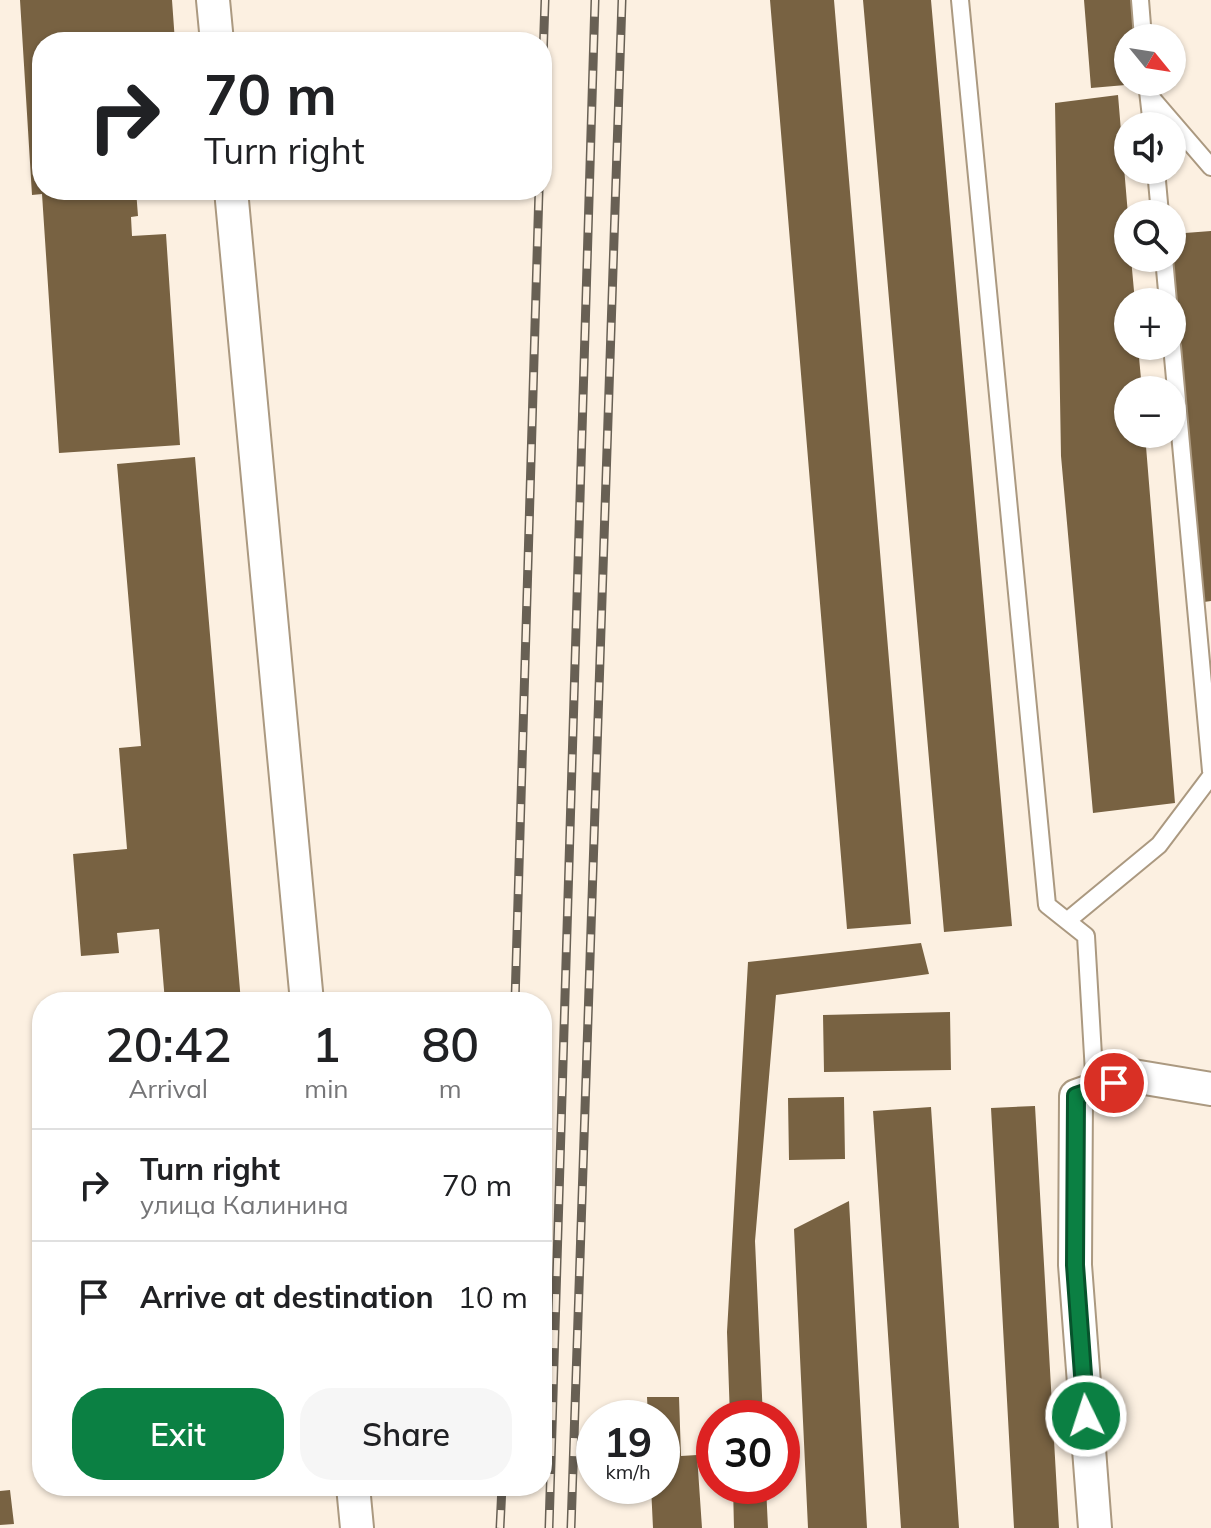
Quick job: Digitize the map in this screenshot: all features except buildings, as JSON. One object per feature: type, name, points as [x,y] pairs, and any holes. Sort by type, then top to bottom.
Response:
[{"type":"street","points":[[213,0],[216,32]]},
{"type":"street","points":[[232,200],[306,992]]},
{"type":"street","points":[[1095,1528],[1075,1265],[1086,1093],[1133,1076],[1211,1089]]},
{"type":"street","points":[[354,1496],[357,1528]]},
{"type":"lane","points":[[960,0],[1047,905],[1086,936],[1086,1093]]},
{"type":"lane","points":[[1140,0],[1142,24]]},
{"type":"lane","points":[[1154,96],[1211,167]]},
{"type":"lane","points":[[1067,921],[1159,845],[1211,773],[1173,360]]},
{"type":"railway","points":[[544,32],[545,0]]},
{"type":"railway","points":[[552,1428],[595,0]]},
{"type":"railway","points":[[571,1528],[622,0]]},
{"type":"railway","points":[[515,992],[539,200]]},
{"type":"railway","points":[[500,1528],[502,1496]]},
{"type":"railway","points":[[549,1528],[550,1496]]},
{"type":"route","points":[[1086,1416],[1075,1265],[1076,1096],[1114,1083]]}]
